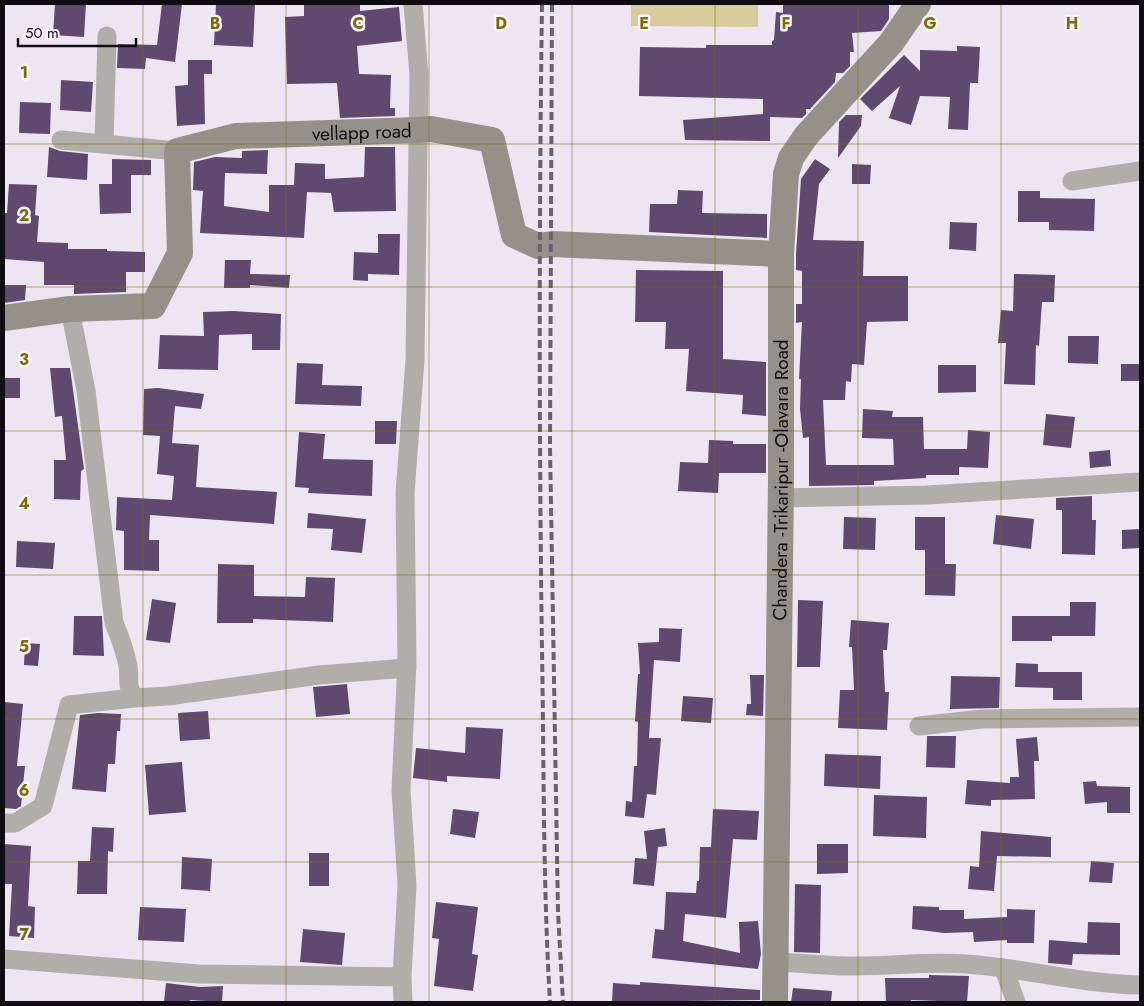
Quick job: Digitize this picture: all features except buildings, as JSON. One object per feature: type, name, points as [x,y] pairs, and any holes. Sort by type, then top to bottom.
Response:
[{"type":"main road","name":"Chandera -Trikaripur -Olavara Road","points":[[775,1002],[774,938],[781,254],[786,174],[791,158],[806,136],[891,43],[918,4]]},
{"type":"main road","name":"vellapp road","points":[[177,151],[236,136],[431,129],[492,140],[514,235],[538,246],[552,244],[781,254]]},
{"type":"main road","points":[[4,318],[70,309],[153,306],[180,253],[177,151]]},
{"type":"street","points":[[403,1002],[402,977],[406,886],[401,790],[407,668],[405,493],[415,360],[419,75],[413,4]]},
{"type":"street","points":[[104,144],[107,36]]},
{"type":"street","points":[[61,140],[177,151]]},
{"type":"street","points":[[1072,181],[1140,171]]},
{"type":"street","points":[[70,309],[86,391],[114,623],[121,637],[128,668],[128,687],[134,698]]},
{"type":"street","points":[[780,498],[927,495],[1140,482]]},
{"type":"street","points":[[4,823],[15,823],[43,806],[69,704],[168,696],[319,675],[407,668]]},
{"type":"street","points":[[918,726],[982,719],[1140,716]]},
{"type":"street","points":[[4,959],[199,974],[402,977]]},
{"type":"street","points":[[775,962],[844,966],[922,962],[967,964],[1044,973],[1072,980],[1140,985]]},
{"type":"street","points":[[1004,969],[1016,1002]]},
{"type":"shaded area","points":[[631,4],[758,4],[758,27],[631,26]]},
{"type":"railway","points":[[542,4],[540,489],[545,870],[550,1002]]},
{"type":"railway","points":[[552,4],[550,446],[558,912],[563,1002]]}]
